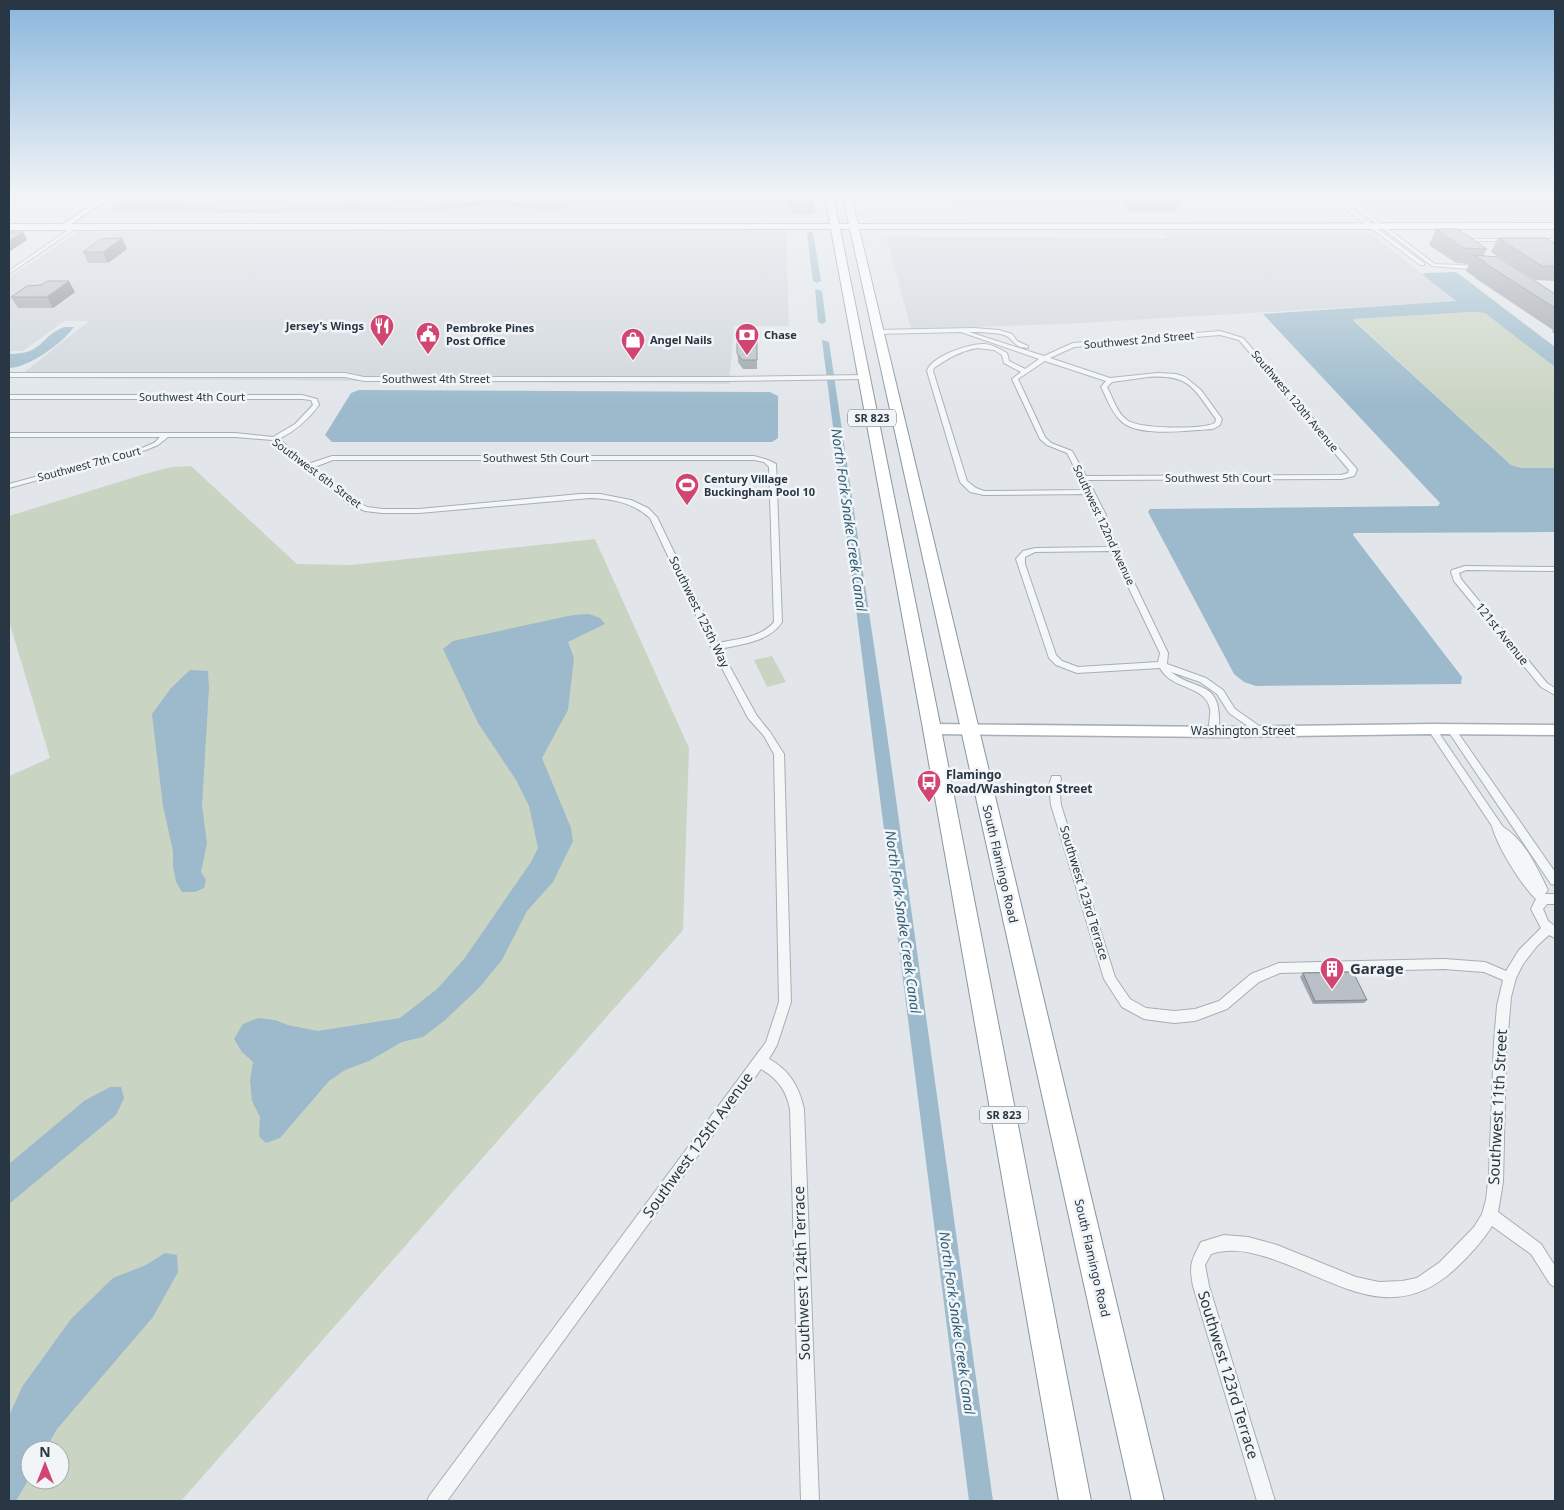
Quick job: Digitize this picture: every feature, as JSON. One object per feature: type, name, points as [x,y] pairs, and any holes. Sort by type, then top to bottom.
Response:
[{"type":"highway","name":"SR 823","points":[[843,265],[932,729],[1075,1501]]},
{"type":"highway","name":"South Flamingo Road","points":[[863,265],[1148,1501]]},
{"type":"highway","points":[[847,286],[858,295],[864,326],[870,331],[878,332]]},
{"type":"street","points":[[9,273],[19,265]]},
{"type":"street","points":[[1442,265],[1488,268]]},
{"type":"street","points":[[878,332],[964,332],[987,330],[1006,333],[1020,345],[1050,356]]},
{"type":"street","points":[[964,332],[1110,380],[1174,375],[1185,379],[1203,398],[1219,419],[1218,424],[1212,427],[1143,428],[1132,426],[1124,421],[1104,387],[1110,380]]},
{"type":"street","name":"Southwest 2nd Street","points":[[1043,359],[1074,345],[1220,333],[1230,334]]},
{"type":"street","name":"Southwest 120th Avenue","points":[[1230,334],[1241,339],[1353,470],[1351,474]]},
{"type":"street","points":[[1043,359],[1025,371],[1006,362],[1005,354],[1002,351],[987,345],[977,345],[969,346],[931,367],[930,371],[964,482],[973,490],[984,493],[1090,492]]},
{"type":"street","name":"Southwest 122nd Avenue","points":[[1025,371],[1015,378],[1042,438],[1049,444],[1070,452],[1084,478],[1102,515],[1104,526],[1114,549],[1164,653],[1162,665]]},
{"type":"street","name":"Southwest 4th Street","points":[[9,375],[345,375],[364,379],[864,377]]},
{"type":"street","name":"Southwest 4th Court","points":[[9,397],[302,397],[314,399],[316,405],[303,422],[291,431],[274,439]]},
{"type":"street","name":"Southwest 6th Street","points":[[9,435],[253,435],[274,439],[352,502],[365,508],[382,511],[419,511],[580,496],[605,496],[624,499]]},
{"type":"street","name":"Southwest 7th Court","points":[[9,486],[151,446],[166,435]]},
{"type":"street","name":"Southwest 5th Court","points":[[307,467],[332,458],[754,458],[766,461],[773,466],[778,622],[775,629],[767,634],[715,646]]},
{"type":"street","name":"Southwest 5th Court","points":[[1084,478],[1342,477],[1351,474]]},
{"type":"street","name":"Southwest 125th Way","points":[[624,499],[644,508],[653,517],[715,646],[753,718],[767,734]]},
{"type":"street","points":[[1114,549],[1026,551],[1020,559],[1052,656],[1068,668],[1087,670],[1162,665],[1203,680],[1220,692],[1232,711],[1262,732]]},
{"type":"street","name":"121st Avenue","points":[[1555,569],[1465,568],[1455,572],[1457,579],[1544,685],[1555,692]]},
{"type":"street","points":[[1162,665],[1173,678],[1204,690],[1214,703],[1216,714],[1214,725],[1220,732]]},
{"type":"street","name":"Washington Street","points":[[932,729],[1220,732],[1432,729],[1555,730]]},
{"type":"street","points":[[1432,729],[1499,830],[1518,848],[1536,876],[1545,897],[1537,905],[1537,914],[1552,931]]},
{"type":"street","points":[[1451,729],[1555,881]]},
{"type":"street","name":"Southwest 125th Avenue","points":[[436,1501],[771,1045],[785,1002],[780,754],[767,734]]},
{"type":"street","points":[[1461,772],[1480,772]]},
{"type":"street","name":"Southwest 123rd Terrace","points":[[1056,779],[1054,785],[1056,805],[1110,979],[1126,1003],[1144,1013],[1174,1018],[1195,1015],[1223,1005],[1255,978],[1279,968],[1444,964],[1485,967],[1510,978]]},
{"type":"street","name":"Southwest 11th Street","points":[[1206,1249],[1219,1242],[1239,1242],[1277,1252],[1341,1280],[1371,1289],[1399,1290],[1417,1285],[1438,1273],[1471,1243],[1489,1215],[1496,1179],[1498,1081],[1503,1002],[1513,969],[1534,943],[1552,931]]},
{"type":"street","name":"Southwest 124th Terrace","points":[[760,1061],[774,1068],[785,1078],[794,1092],[797,1109],[810,1501]]},
{"type":"street","points":[[1489,1215],[1536,1250],[1555,1279]]},
{"type":"street","name":"Southwest 123rd Terrace","points":[[1206,1249],[1198,1264],[1200,1286],[1266,1501]]},
{"type":"shaded area","points":[[28,265],[787,265],[789,326],[734,326],[729,384],[17,378],[89,321],[64,321],[23,351],[9,351],[9,278]]},
{"type":"shaded area","points":[[894,265],[1412,265],[1457,301],[1064,324],[911,329]]},
{"type":"green space","points":[[1472,312],[1485,313],[1555,367],[1555,468],[1521,468],[1511,465],[1353,319]]},
{"type":"green space","points":[[191,466],[297,564],[351,565],[595,539],[689,748],[683,930],[181,1501],[9,1501],[9,776],[50,758],[9,621],[9,516],[172,467]]},
{"type":"green space","points":[[772,656],[786,682],[767,687],[754,660]]},
{"type":"water","points":[[1454,272],[1555,347],[1555,367],[1485,313],[1472,312],[1354,319],[1354,321],[1511,465],[1521,468],[1555,468],[1555,532],[1354,533],[1353,535],[1462,677],[1461,684],[1256,686],[1244,682],[1234,674],[1148,512],[1150,509],[1438,506],[1440,503],[1263,314],[1456,301],[1422,274]]},
{"type":"water","points":[[64,327],[74,327],[54,347],[26,364],[9,368],[9,354],[29,351]]},
{"type":"water","points":[[359,390],[770,392],[778,396],[778,438],[772,442],[332,442],[325,435],[351,393]]},
{"type":"water","points":[[589,614],[600,618],[605,624],[568,642],[574,658],[568,710],[542,758],[571,828],[573,841],[553,882],[527,911],[502,960],[479,988],[444,1021],[423,1037],[402,1042],[369,1061],[345,1070],[329,1081],[280,1138],[266,1143],[259,1136],[260,1117],[252,1101],[250,1081],[253,1062],[242,1052],[234,1039],[243,1024],[258,1018],[275,1020],[288,1025],[318,1031],[400,1018],[437,989],[464,959],[531,862],[538,848],[529,806],[516,780],[478,723],[443,649],[453,641],[573,615]]},
{"type":"water","points":[[190,670],[208,671],[209,688],[202,806],[207,843],[201,872],[206,880],[204,888],[195,892],[182,892],[176,882],[173,866],[173,851],[163,806],[152,714],[171,688]]},
{"type":"water","points":[[110,1087],[121,1087],[124,1098],[116,1115],[9,1204],[9,1164],[84,1101]]},
{"type":"water","points":[[165,1253],[177,1255],[178,1272],[153,1317],[57,1429],[51,1440],[20,1440],[20,1490],[22,1490],[16,1501],[9,1501],[9,1416],[22,1387],[71,1319],[113,1278],[146,1265]]},
{"type":"building","points":[[1488,265],[1511,265],[1555,294],[1555,308]]},
{"type":"building","points":[[48,281],[69,281],[47,297],[11,297],[27,286],[41,285]]},
{"type":"building","points":[[737,342],[757,342],[757,360],[742,360],[737,353]]},
{"type":"building","name":"Garage","points":[[1353,972],[1367,1000],[1315,1001],[1303,973]]},
{"type":"waterway","name":"North Fork Snake Creek Canal","points":[[815,265],[817,281]]},
{"type":"waterway","name":"North Fork Snake Creek Canal","points":[[818,291],[822,322]]},
{"type":"waterway","name":"North Fork Snake Creek Canal","points":[[825,342],[879,727],[981,1501]]},
{"type":"place","name":"Jersey's Wings","points":[[382,347]]},
{"type":"place","name":"Pembroke Pines Post Office","points":[[428,355]]},
{"type":"place","name":"Chase","points":[[747,356]]},
{"type":"place","name":"Angel Nails","points":[[633,361]]},
{"type":"place","name":"Century Village Buckingham Pool 10","points":[[687,506]]},
{"type":"place","name":"Flamingo Road/Washington Street","points":[[929,803]]},
{"type":"place","name":"Garage","points":[[1332,990]]}]
